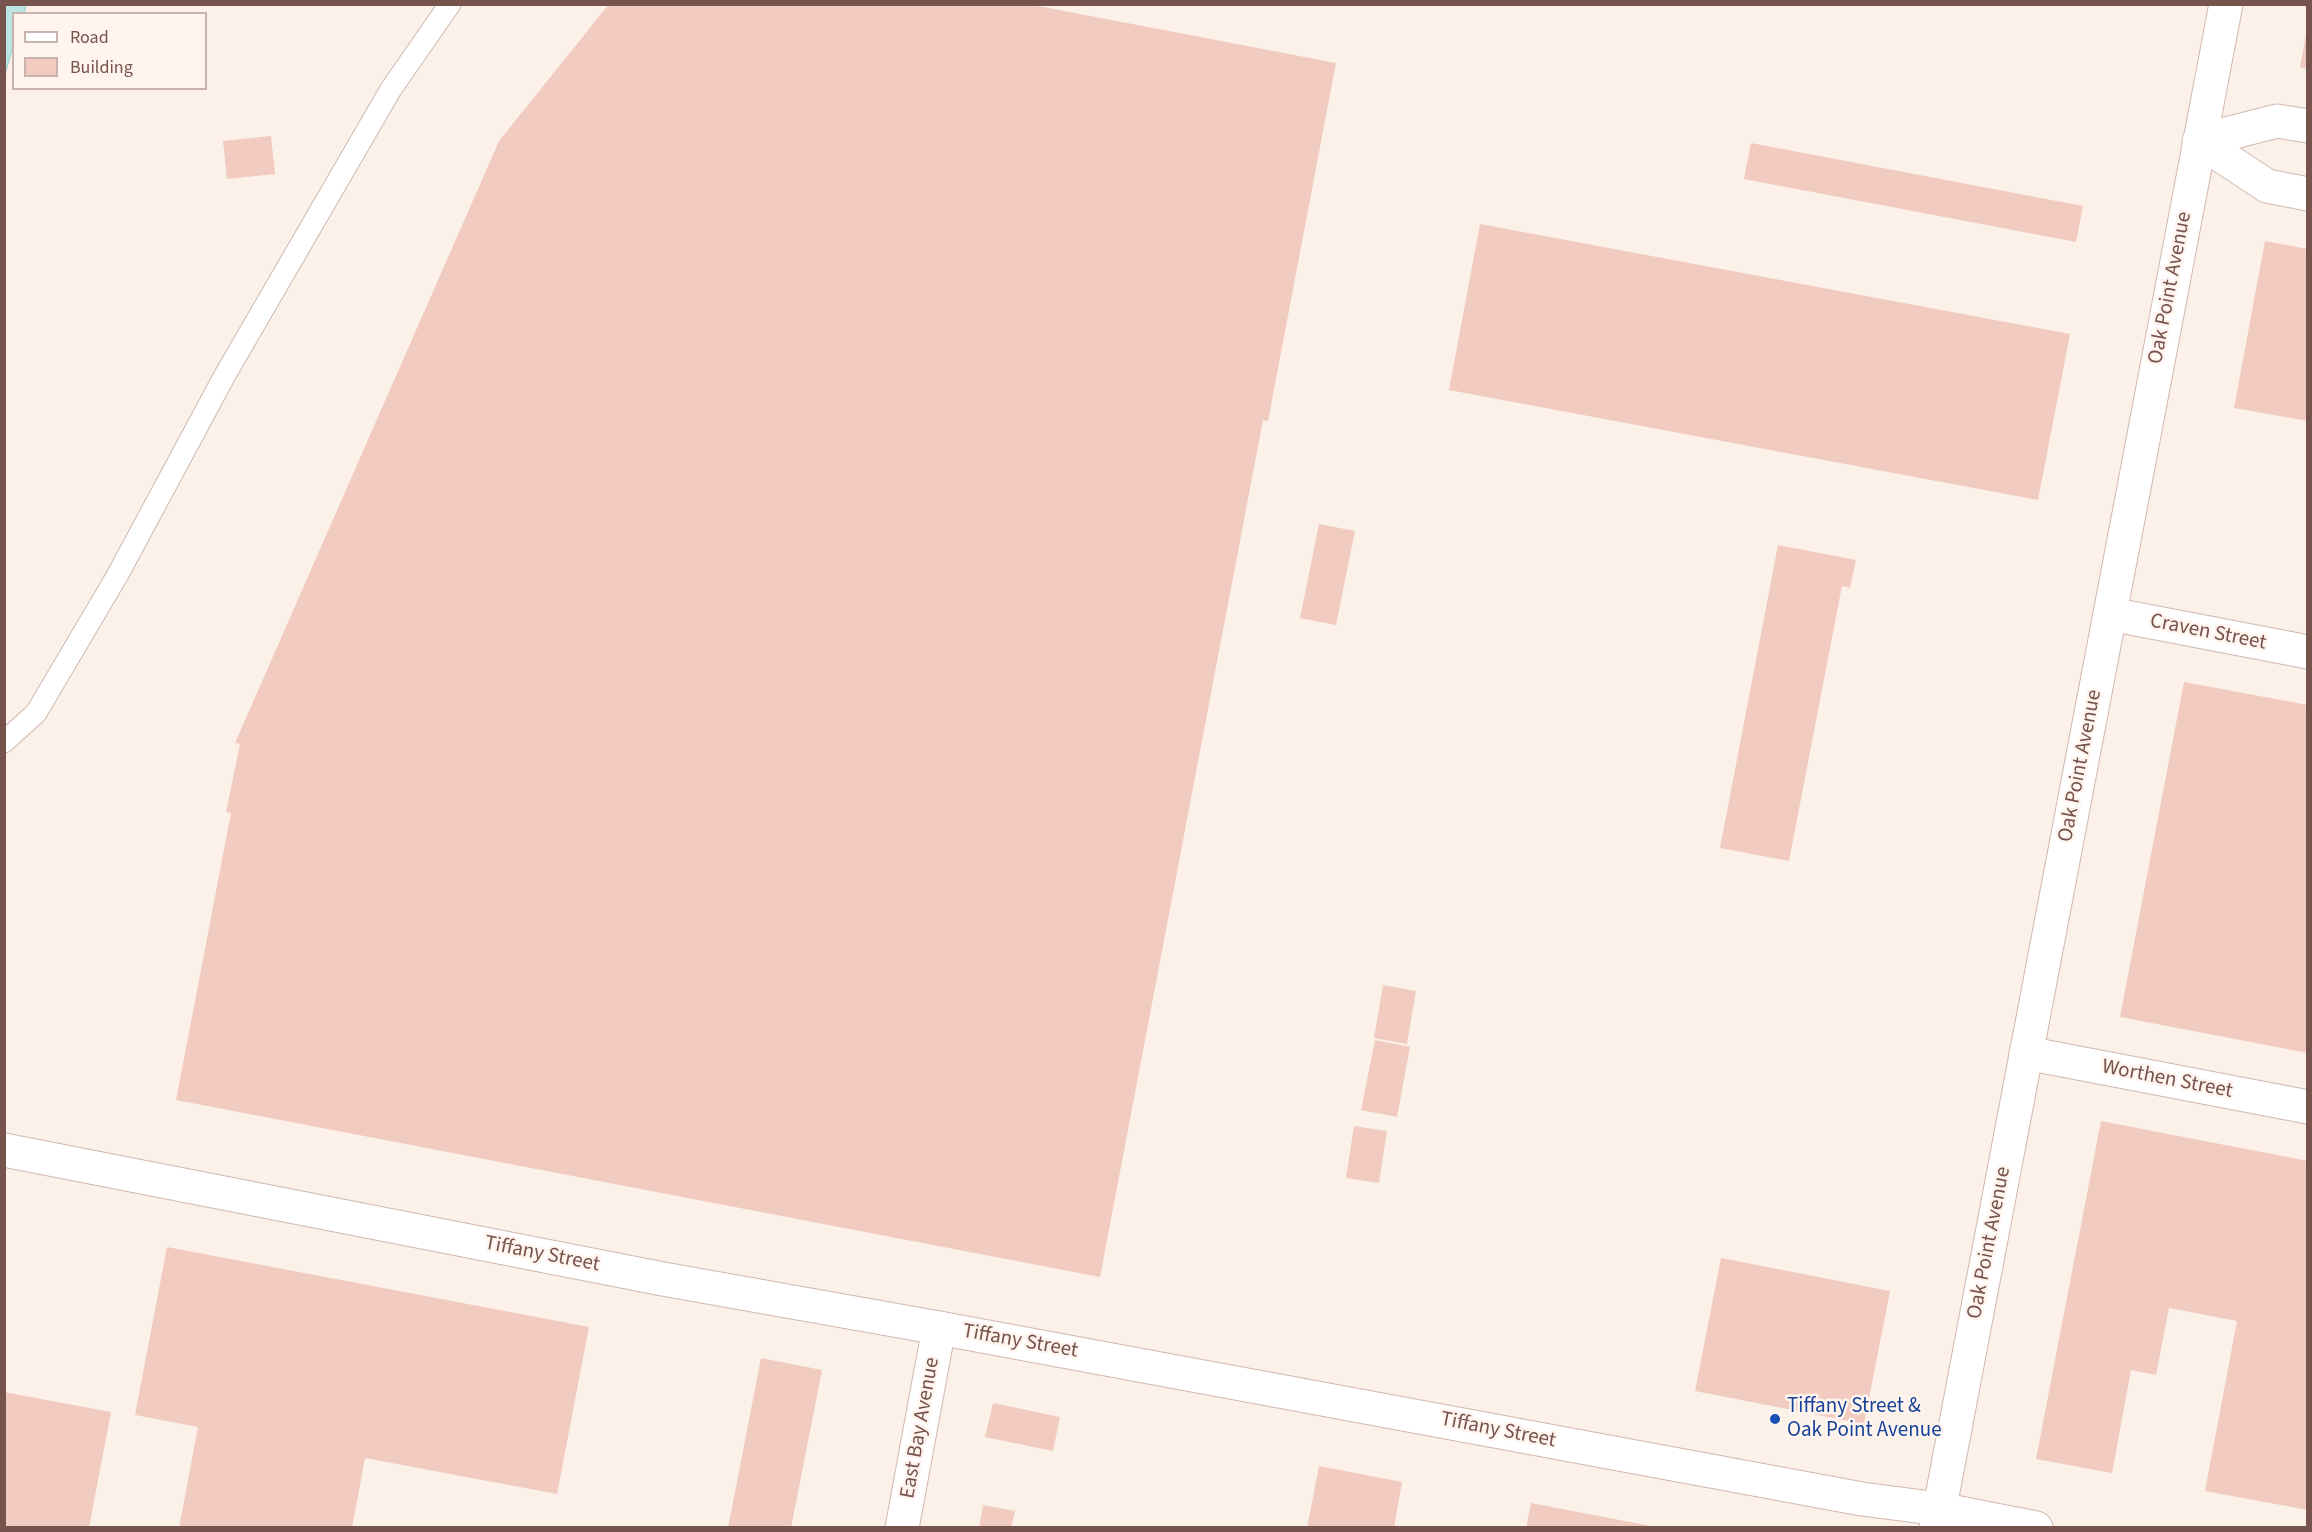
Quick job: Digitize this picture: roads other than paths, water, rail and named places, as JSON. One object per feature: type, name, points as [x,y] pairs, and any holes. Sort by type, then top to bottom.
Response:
[{"type":"main road","name":"Oak Point Avenue","points":[[1938,1518],[2226,4]]},
{"type":"main road","points":[[2199,141],[2277,121],[2307,126]]},
{"type":"main road","points":[[2199,141],[2267,186],[2307,194]]},
{"type":"main road","name":"Craven Street","points":[[2109,614],[2307,652]]},
{"type":"main road","name":"Worthen Street","points":[[2026,1053],[2307,1107]]},
{"type":"main road","name":"Tiffany Street","points":[[4,1150],[663,1278],[1862,1499],[1938,1518],[2036,1527]]},
{"type":"main road","name":"East Bay Avenue","points":[[902,1527],[939,1328]]},
{"type":"lane","points":[[4,742],[36,713],[117,576],[225,375],[385,99],[450,4]]},
{"type":"water","points":[[5,4],[26,5],[24,12],[12,12],[12,50],[5,74]]},
{"type":"place","name":"Tiffany Street & Oak Point Avenue","points":[[1775,1419]]}]
